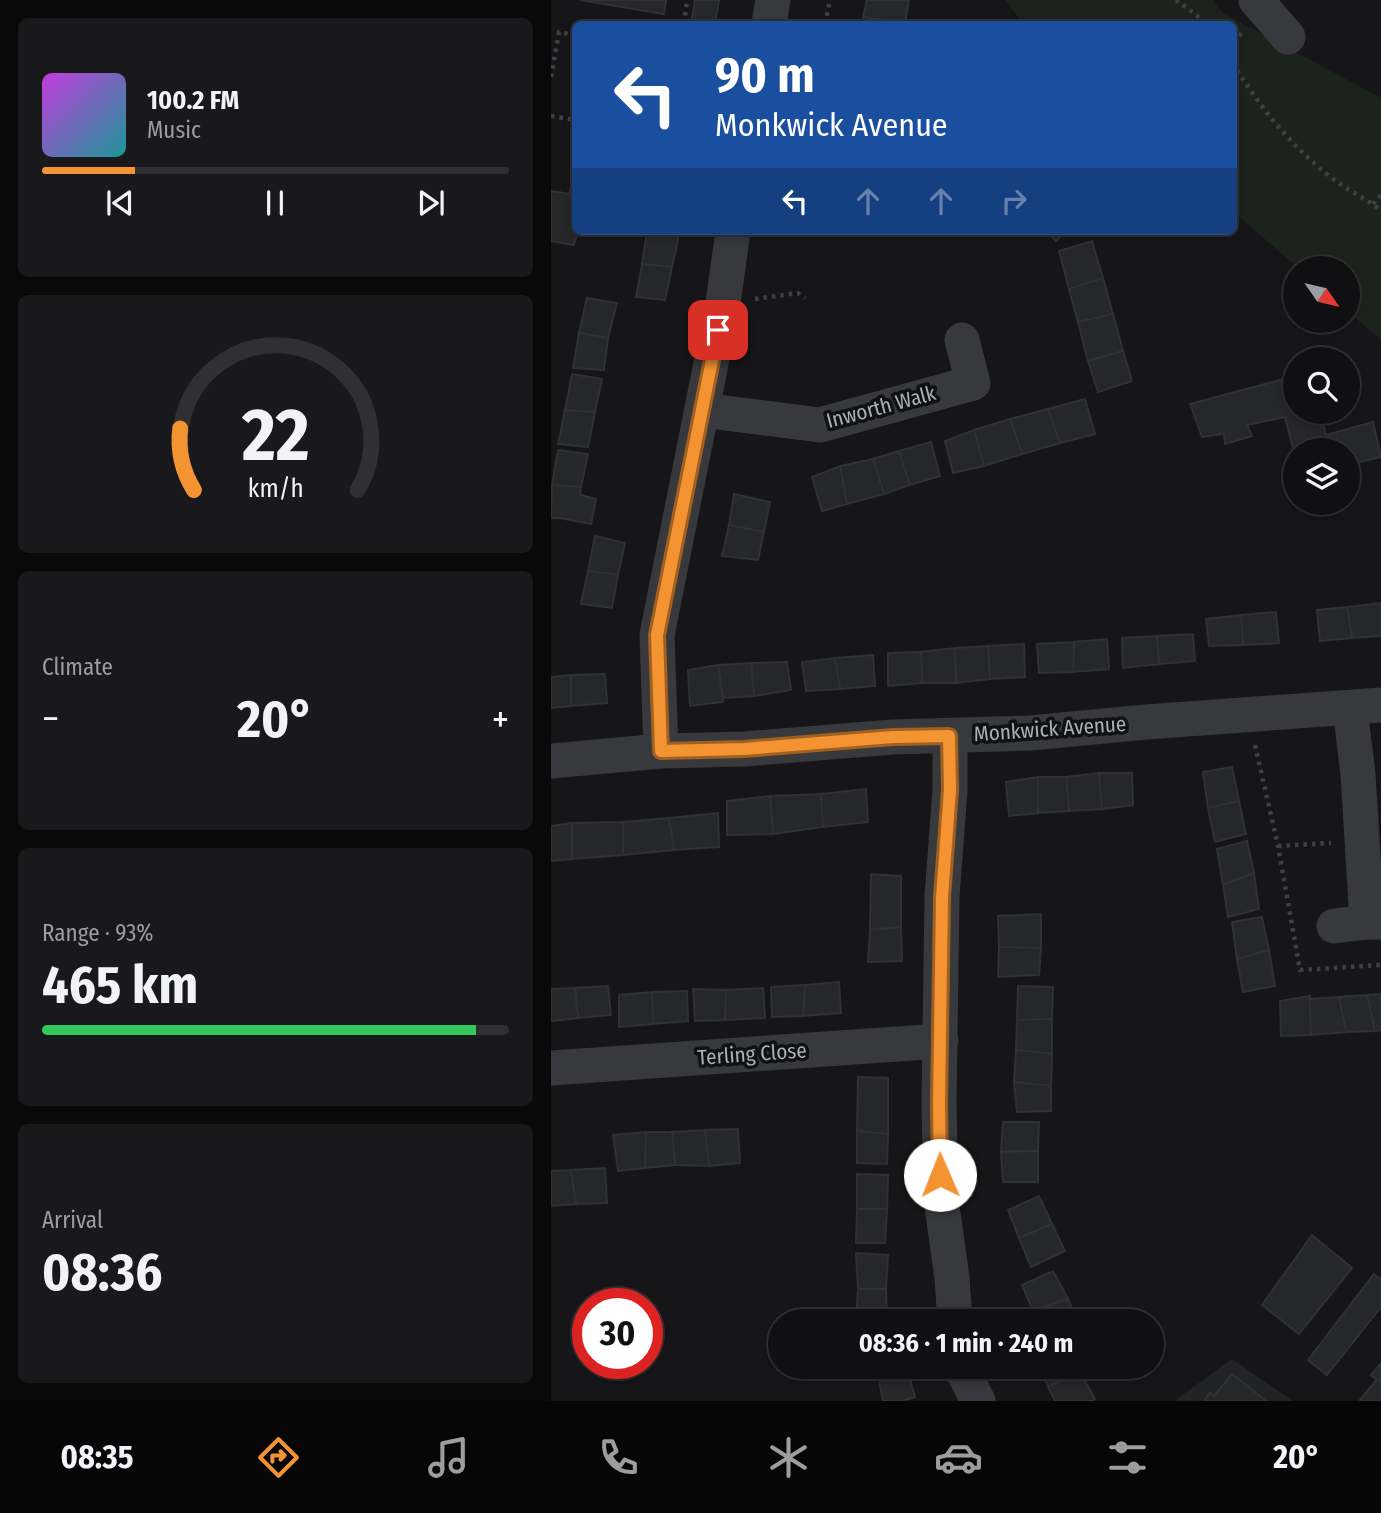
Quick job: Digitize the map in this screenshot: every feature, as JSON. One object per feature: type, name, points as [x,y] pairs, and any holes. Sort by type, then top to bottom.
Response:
[{"type":"street","points":[[770,21],[773,0]]},
{"type":"street","points":[[1256,0],[1288,37]]},
{"type":"street","points":[[661,751],[657,635],[723,303],[732,235]]},
{"type":"street","name":"Inworth Walk","points":[[702,410],[820,425],[973,383],[962,340]]},
{"type":"street","points":[[1360,923],[1358,774],[1365,706]]},
{"type":"street","name":"Monkwick Avenue","points":[[551,761],[661,751],[744,749],[893,737],[1031,733],[1365,706]]},
{"type":"street","points":[[949,736],[950,790],[942,897],[939,1104],[941,1199],[954,1309]]},
{"type":"street","name":"Terling Close","points":[[561,1075],[941,1041]]},
{"type":"street","points":[[967,1379],[978,1401]]},
{"type":"path","points":[[684,21],[687,0]]},
{"type":"path","points":[[826,21],[830,0]]},
{"type":"path","points":[[1176,0],[1204,21]]},
{"type":"path","points":[[551,77],[559,33],[572,35]]},
{"type":"path","points":[[1237,70],[1283,133],[1320,169],[1381,211]]},
{"type":"path","points":[[551,116],[572,120]]},
{"type":"path","points":[[1373,204],[1381,195]]},
{"type":"path","points":[[723,303],[798,293],[805,298]]},
{"type":"path","points":[[1248,715],[1278,846],[1300,971],[1381,965]]},
{"type":"shaded area","points":[[1005,0],[1213,0],[1223,13],[1381,98],[1381,340],[1360,322],[1360,256],[1284,256],[1237,215],[1237,21],[1022,21]]},
{"type":"shaded area","points":[[1232,1359],[1293,1401],[1174,1401]]},
{"type":"building","points":[[580,0],[666,0],[664,14]]},
{"type":"building","points":[[695,0],[719,0],[716,21],[692,21]]},
{"type":"building","points":[[867,0],[909,0],[905,21],[863,17]]},
{"type":"building","points":[[863,17],[891,21],[862,21]]},
{"type":"building","points":[[572,190],[572,235],[577,235],[574,245],[551,241],[551,191],[570,194]]},
{"type":"building","points":[[646,235],[679,235],[672,267],[642,264]]},
{"type":"building","points":[[1050,235],[1062,235],[1056,241]]},
{"type":"building","points":[[1092,241],[1103,278],[1069,289],[1059,251]]},
{"type":"building","points":[[642,264],[672,267],[665,300],[636,297]]},
{"type":"building","points":[[1103,278],[1113,314],[1078,322],[1069,289]]},
{"type":"building","points":[[587,298],[617,303],[608,338],[579,333]]},
{"type":"building","points":[[1113,314],[1123,351],[1088,361],[1078,322]]},
{"type":"building","points":[[579,333],[608,338],[604,370],[573,368]]},
{"type":"building","points":[[1123,351],[1132,381],[1098,392],[1088,361]]},
{"type":"building","points":[[572,374],[602,379],[595,412],[565,410]]},
{"type":"building","points":[[1283,379],[1283,417],[1247,425],[1252,436],[1225,444],[1224,434],[1202,437],[1190,404]]},
{"type":"building","points":[[1085,399],[1095,434],[1060,443],[1048,409]]},
{"type":"building","points":[[1048,409],[1060,443],[1022,454],[1010,419]]},
{"type":"building","points":[[565,410],[595,412],[588,447],[558,444]]},
{"type":"building","points":[[1010,419],[1022,454],[984,466],[974,430]]},
{"type":"building","points":[[1373,422],[1381,457],[1360,462],[1360,438],[1290,438],[1287,424],[1323,424],[1326,435]]},
{"type":"building","points":[[974,430],[984,466],[953,473],[945,441]]},
{"type":"building","points":[[931,442],[940,476],[910,485],[899,451]]},
{"type":"building","points":[[558,450],[588,454],[581,487],[552,485]]},
{"type":"building","points":[[899,451],[910,485],[884,494],[873,459]]},
{"type":"building","points":[[873,459],[884,494],[847,504],[840,466]]},
{"type":"building","points":[[840,466],[847,504],[822,511],[812,477]]},
{"type":"building","points":[[552,485],[581,487],[580,495],[596,499],[591,524],[551,518]]},
{"type":"building","points":[[734,494],[770,502],[764,532],[729,525]]},
{"type":"building","points":[[729,525],[764,532],[758,560],[722,556]]},
{"type":"building","points":[[595,536],[625,543],[618,575],[588,571]]},
{"type":"building","points":[[588,571],[618,575],[612,608],[581,604]]},
{"type":"building","points":[[1381,603],[1381,636],[1352,638],[1347,607]]},
{"type":"building","points":[[1347,607],[1352,638],[1320,641],[1317,610]]},
{"type":"building","points":[[1276,612],[1279,643],[1243,645],[1241,615]]},
{"type":"building","points":[[1241,615],[1243,645],[1209,646],[1206,619]]},
{"type":"building","points":[[1193,634],[1195,661],[1159,664],[1157,636]]},
{"type":"building","points":[[1157,636],[1159,664],[1123,668],[1122,638]]},
{"type":"building","points":[[1107,639],[1109,669],[1073,672],[1074,642]]},
{"type":"building","points":[[1074,642],[1073,672],[1039,673],[1037,644]]},
{"type":"building","points":[[1024,644],[1025,677],[990,679],[988,646]]},
{"type":"building","points":[[988,646],[990,679],[956,683],[955,648]]},
{"type":"building","points":[[955,648],[956,683],[922,683],[921,652]]},
{"type":"building","points":[[921,652],[922,683],[888,686],[888,653]]},
{"type":"building","points":[[873,655],[875,686],[840,689],[835,658]]},
{"type":"building","points":[[835,658],[840,689],[806,691],[802,662]]},
{"type":"building","points":[[787,662],[791,690],[754,696],[751,663]]},
{"type":"building","points":[[751,663],[754,696],[723,698],[718,665]]},
{"type":"building","points":[[718,665],[723,702],[690,706],[688,670]]},
{"type":"building","points":[[605,674],[607,703],[571,706],[571,675]]},
{"type":"building","points":[[571,675],[571,706],[551,708],[551,677]]},
{"type":"building","points":[[1232,767],[1239,801],[1208,808],[1203,772]]},
{"type":"building","points":[[1099,773],[1102,809],[1069,811],[1066,777]]},
{"type":"building","points":[[1099,773],[1132,773],[1133,805],[1102,809]]},
{"type":"building","points":[[1038,777],[1038,813],[1009,816],[1006,782]]},
{"type":"building","points":[[1038,777],[1066,777],[1069,811],[1038,813]]},
{"type":"building","points":[[866,789],[868,822],[823,827],[821,794]]},
{"type":"building","points":[[821,794],[823,827],[773,834],[770,796]]},
{"type":"building","points":[[770,796],[773,834],[727,835],[727,801]]},
{"type":"building","points":[[1239,801],[1246,834],[1215,842],[1208,808]]},
{"type":"building","points":[[718,813],[719,847],[674,850],[669,818]]},
{"type":"building","points":[[669,818],[674,850],[623,855],[623,822]]},
{"type":"building","points":[[623,822],[623,855],[572,859],[572,823]]},
{"type":"building","points":[[572,823],[572,859],[551,861],[551,826]]},
{"type":"building","points":[[1247,841],[1254,873],[1223,885],[1217,849]]},
{"type":"building","points":[[1254,873],[1259,909],[1228,917],[1223,885]]},
{"type":"building","points":[[871,874],[901,876],[901,927],[870,930]]},
{"type":"building","points":[[1041,914],[1041,948],[999,947],[998,916]]},
{"type":"building","points":[[1262,917],[1269,950],[1237,959],[1232,922]]},
{"type":"building","points":[[901,927],[902,961],[868,962],[870,930]]},
{"type":"building","points":[[999,947],[1041,948],[1039,975],[998,977]]},
{"type":"building","points":[[1269,950],[1275,986],[1243,992],[1237,959]]},
{"type":"building","points":[[839,982],[841,1013],[803,1016],[805,985]]},
{"type":"building","points":[[805,985],[803,1016],[772,1017],[771,987]]},
{"type":"building","points":[[608,986],[611,1015],[578,1018],[575,988]]},
{"type":"building","points":[[1018,986],[1053,987],[1052,1019],[1017,1020]]},
{"type":"building","points":[[575,988],[578,1018],[551,1021],[551,989]]},
{"type":"building","points":[[763,988],[765,1018],[725,1020],[726,990]]},
{"type":"building","points":[[693,989],[726,990],[725,1020],[695,1021]]},
{"type":"building","points":[[687,991],[688,1021],[653,1024],[652,992]]},
{"type":"building","points":[[652,992],[653,1024],[619,1027],[619,995]]},
{"type":"building","points":[[1381,994],[1381,1030],[1375,1031],[1367,995]]},
{"type":"building","points":[[1367,995],[1375,1031],[1346,1032],[1339,997]]},
{"type":"building","points":[[1310,996],[1311,1035],[1281,1036],[1280,1001]]},
{"type":"building","points":[[1339,997],[1346,1032],[1311,1035],[1310,999]]},
{"type":"building","points":[[1052,1019],[1052,1054],[1016,1050],[1017,1020]]},
{"type":"building","points":[[1016,1050],[1052,1054],[1051,1086],[1014,1082]]},
{"type":"building","points":[[858,1077],[888,1078],[888,1134],[857,1131]]},
{"type":"building","points":[[1014,1082],[1051,1086],[1051,1111],[1017,1112]]},
{"type":"building","points":[[1003,1122],[1039,1122],[1038,1151],[1001,1152]]},
{"type":"building","points":[[738,1129],[740,1163],[709,1166],[705,1130]]},
{"type":"building","points":[[705,1130],[709,1166],[675,1165],[672,1132]]},
{"type":"building","points":[[857,1131],[888,1134],[887,1164],[857,1163]]},
{"type":"building","points":[[646,1132],[672,1132],[675,1165],[645,1168]]},
{"type":"building","points":[[646,1132],[645,1168],[618,1171],[613,1135]]},
{"type":"building","points":[[1038,1151],[1038,1182],[1003,1182],[1001,1152]]},
{"type":"building","points":[[605,1168],[607,1203],[576,1204],[571,1170]]},
{"type":"building","points":[[571,1170],[576,1204],[551,1206],[551,1171]]},
{"type":"building","points":[[857,1174],[888,1175],[887,1209],[857,1209]]},
{"type":"building","points":[[1039,1196],[1052,1224],[1019,1238],[1008,1210]]},
{"type":"building","points":[[857,1209],[887,1209],[885,1243],[856,1243]]},
{"type":"building","points":[[1052,1224],[1065,1251],[1031,1267],[1019,1238]]},
{"type":"building","points":[[1312,1235],[1352,1268],[1299,1334],[1262,1305]]},
{"type":"building","points":[[856,1253],[888,1255],[886,1289],[858,1289]]},
{"type":"building","points":[[1053,1271],[1068,1299],[1032,1309],[1022,1285]]},
{"type":"building","points":[[1374,1274],[1381,1279],[1381,1307],[1327,1375],[1308,1360]]},
{"type":"building","points":[[858,1289],[886,1289],[887,1309],[857,1309]]},
{"type":"building","points":[[1068,1299],[1072,1309],[1039,1309]]},
{"type":"building","points":[[1381,1363],[1381,1383],[1371,1375]]},
{"type":"building","points":[[1232,1374],[1266,1401],[1204,1401],[1210,1393],[1214,1396]]},
{"type":"building","points":[[879,1379],[910,1379],[915,1397],[902,1401],[883,1401]]},
{"type":"building","points":[[1044,1379],[1065,1379],[1048,1387]]},
{"type":"building","points":[[1065,1379],[1084,1379],[1095,1399],[1055,1401],[1048,1387]]},
{"type":"building","points":[[1377,1379],[1381,1383],[1381,1401],[1360,1400]]},
{"type":"route","points":[[718,330],[657,635],[661,751],[744,749],[893,737],[949,736],[950,790],[942,897],[940,1175]]}]
